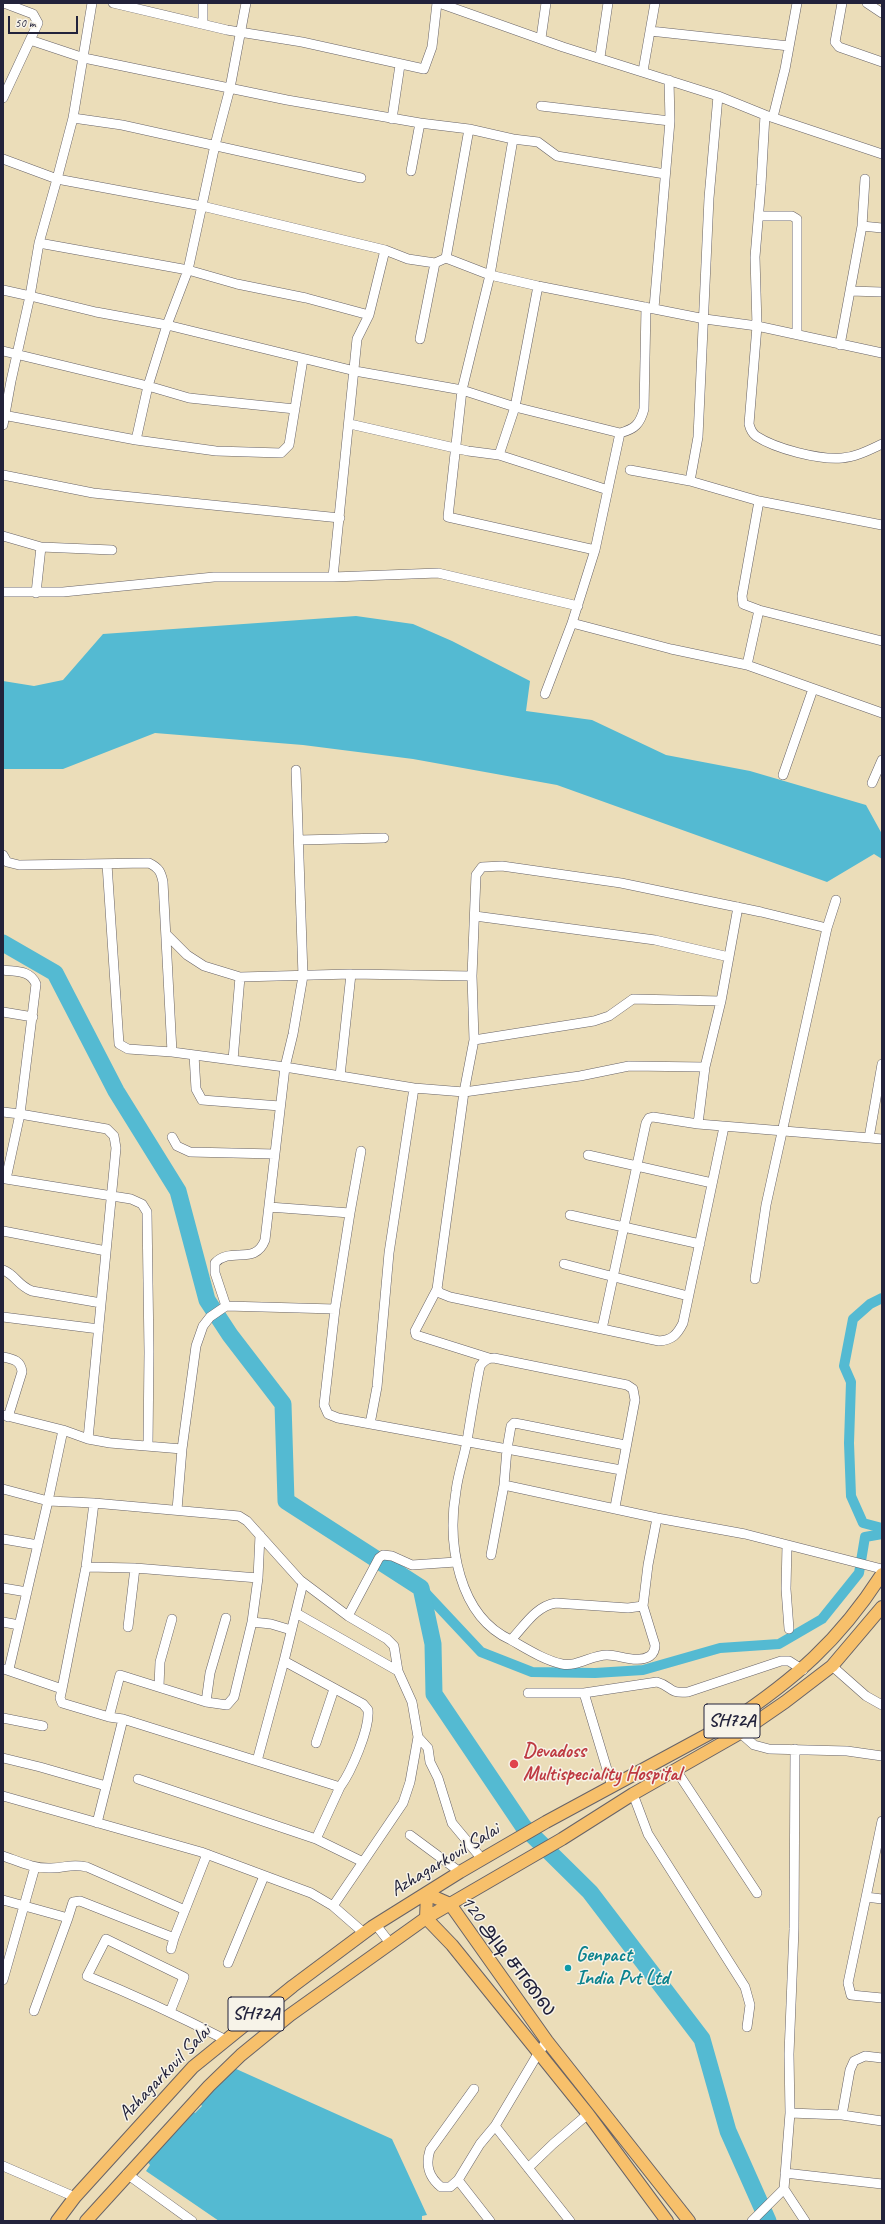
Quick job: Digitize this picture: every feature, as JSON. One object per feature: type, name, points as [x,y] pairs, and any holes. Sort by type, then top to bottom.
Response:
[{"type":"main road","name":"Azhagarkovil Salai","points":[[57,2221],[75,2196],[192,2067],[224,2039],[364,1933],[460,1872],[546,1822],[729,1723],[803,1670],[840,1633],[864,1603],[882,1574]]},
{"type":"main road","name":"Azhagarkovil Salai","points":[[86,2221],[127,2174],[209,2086],[241,2055],[290,2015],[426,1918],[740,1732],[832,1666],[882,1607]]},
{"type":"main road","name":"120 அடி சாலை","points":[[667,2221],[588,2114],[539,2052],[452,1945],[426,1918],[427,1894],[450,1904],[547,2041],[689,2221]]},
{"type":"street","points":[[3,98],[37,27],[37,19],[33,14],[20,6],[4,3]]},
{"type":"street","points":[[3,425],[16,354],[30,296],[39,243],[74,118],[92,3]]},
{"type":"street","points":[[113,3],[149,7],[203,24],[240,32],[302,42],[400,65],[424,69],[432,46],[438,3],[718,96],[769,116],[882,154]]},
{"type":"street","points":[[203,3],[203,24]]},
{"type":"street","points":[[136,440],[148,386],[167,325],[188,270],[215,145],[230,88],[246,3]]},
{"type":"street","points":[[541,38],[546,3]]},
{"type":"street","points":[[600,57],[608,3]]},
{"type":"street","points":[[643,71],[655,3]]},
{"type":"street","points":[[797,3],[789,46],[769,116],[755,256],[756,326],[749,424],[756,436],[782,447],[816,456],[842,458],[858,455],[882,444]]},
{"type":"street","points":[[842,3],[835,42],[839,47],[882,62]]},
{"type":"street","points":[[867,3],[882,12]]},
{"type":"street","points":[[650,31],[789,46]]},
{"type":"street","points":[[30,40],[84,58],[392,119],[469,129],[513,139],[538,142],[557,156],[665,174]]},
{"type":"street","points":[[392,119],[400,65]]},
{"type":"street","points":[[3,290],[96,312],[167,325],[355,371],[462,390],[515,407],[620,433],[632,430],[641,420],[644,409],[650,308],[670,121],[669,80]]},
{"type":"street","points":[[690,481],[698,437],[705,319],[709,198],[718,96]]},
{"type":"street","points":[[541,106],[670,121]]},
{"type":"street","points":[[74,118],[122,125],[361,178]]},
{"type":"street","points":[[411,171],[420,123]]},
{"type":"street","points":[[446,258],[469,129]]},
{"type":"street","points":[[513,139],[490,275],[462,390],[448,518],[595,550]]},
{"type":"street","points":[[3,159],[57,178],[202,206],[385,250],[408,259],[435,264],[446,258],[490,275],[538,286],[705,319],[756,326],[882,353]]},
{"type":"street","points":[[840,344],[862,226],[865,180]]},
{"type":"street","points":[[759,216],[792,216],[797,219],[797,334]]},
{"type":"street","points":[[862,226],[882,228]]},
{"type":"street","points":[[39,243],[188,270],[237,284],[306,298],[369,315]]},
{"type":"street","points":[[333,577],[350,424],[357,339],[369,315],[385,250]]},
{"type":"street","points":[[420,339],[435,264]]},
{"type":"street","points":[[499,456],[515,407],[538,286]]},
{"type":"street","points":[[850,291],[882,292]]},
{"type":"street","points":[[3,351],[148,386],[189,398],[295,409]]},
{"type":"street","points":[[4,415],[136,440],[216,451],[275,454],[286,450],[289,445],[304,359]]},
{"type":"street","points":[[350,424],[455,448],[499,456],[608,490]]},
{"type":"street","points":[[545,694],[578,606],[595,550],[620,433]]},
{"type":"street","points":[[630,470],[690,481],[759,501],[882,525]]},
{"type":"street","points":[[3,475],[93,493],[340,518]]},
{"type":"street","points":[[759,501],[742,596],[743,604],[759,610],[882,641]]},
{"type":"street","points":[[3,536],[41,547],[112,550]]},
{"type":"street","points":[[36,593],[41,547]]},
{"type":"street","points":[[3,592],[36,593],[214,577],[333,577],[438,573],[578,606]]},
{"type":"street","points":[[747,665],[759,610]]},
{"type":"street","points":[[572,623],[670,649],[747,665],[882,713]]},
{"type":"street","points":[[783,775],[813,689]]},
{"type":"street","points":[[872,783],[882,760]]},
{"type":"street","points":[[223,1308],[215,1273],[215,1263],[220,1258],[255,1254],[262,1249],[265,1240],[285,1067],[303,976],[296,770]]},
{"type":"street","points":[[299,840],[384,838]]},
{"type":"street","points":[[3,855],[7,862],[19,865],[149,863],[157,867],[161,872],[164,882],[172,1052]]},
{"type":"street","points":[[107,864],[119,1044],[128,1049],[172,1052],[285,1067],[414,1088],[464,1092],[580,1076],[629,1066],[705,1067]]},
{"type":"street","points":[[615,1507],[625,1445],[635,1400],[633,1389],[628,1385],[489,1358],[416,1335],[414,1331],[437,1289],[464,1092],[474,1040],[472,976],[476,875],[482,867],[492,865],[621,883],[738,907],[827,928]]},
{"type":"street","points":[[756,1279],[766,1205],[827,928],[836,900]]},
{"type":"street","points":[[698,1124],[705,1067],[721,1001],[738,907]]},
{"type":"street","points":[[475,916],[649,939],[729,956]]},
{"type":"street","points":[[166,934],[187,955],[204,966],[240,977],[351,974],[472,976]]},
{"type":"street","points":[[3,970],[24,972],[33,977],[36,984],[20,1114],[5,1179],[131,1199],[142,1204],[147,1212],[149,1352],[148,1446]]},
{"type":"street","points":[[340,1076],[351,974]]},
{"type":"street","points":[[233,1060],[240,977]]},
{"type":"street","points":[[474,1040],[594,1021],[609,1016],[633,999],[721,1001]]},
{"type":"street","points":[[3,1012],[33,1016]]},
{"type":"street","points":[[194,1055],[196,1089],[202,1100],[280,1106]]},
{"type":"street","points":[[868,1138],[882,1064]]},
{"type":"street","points":[[370,1424],[377,1387],[390,1253],[414,1088]]},
{"type":"street","points":[[3,1112],[107,1129],[114,1136],[116,1148],[112,1197],[88,1438]]},
{"type":"street","points":[[602,1329],[648,1118],[659,1117],[724,1127],[882,1139]]},
{"type":"street","points":[[437,1289],[440,1293],[450,1297],[659,1341],[669,1340],[678,1334],[683,1323],[724,1127]]},
{"type":"street","points":[[172,1137],[177,1146],[190,1152],[275,1154]]},
{"type":"street","points":[[361,1151],[335,1309],[325,1409],[328,1414],[338,1418],[621,1470]]},
{"type":"street","points":[[588,1155],[712,1182]]},
{"type":"street","points":[[270,1207],[350,1213]]},
{"type":"street","points":[[570,1215],[700,1244]]},
{"type":"street","points":[[3,1231],[106,1251]]},
{"type":"street","points":[[564,1264],[688,1296]]},
{"type":"street","points":[[3,1270],[9,1272],[23,1287],[101,1303]]},
{"type":"street","points":[[178,1510],[182,1449],[196,1346],[203,1326],[210,1317],[223,1308],[335,1309]]},
{"type":"street","points":[[3,1317],[99,1329]]},
{"type":"street","points":[[3,1357],[17,1361],[21,1366],[22,1372],[6,1416],[63,1430],[110,1444],[182,1449]]},
{"type":"street","points":[[489,1358],[480,1366],[456,1492],[453,1531],[456,1562],[466,1590],[478,1613],[494,1630],[539,1656],[561,1664],[572,1664],[607,1655],[643,1658],[650,1656],[655,1650],[655,1645],[644,1606],[648,1564],[656,1518]]},
{"type":"street","points":[[491,1555],[504,1485],[511,1426],[514,1423],[625,1445]]},
{"type":"street","points":[[62,1689],[6,1669],[27,1592],[63,1430]]},
{"type":"street","points":[[504,1485],[615,1507],[656,1518],[745,1534],[882,1569]]},
{"type":"street","points":[[3,1489],[48,1501],[94,1502],[239,1516],[247,1520],[303,1583],[348,1616],[387,1639],[394,1646],[398,1672],[412,1702],[418,1737],[410,1782],[403,1803],[333,1906]]},
{"type":"street","points":[[94,1502],[86,1567],[60,1698],[62,1703],[109,1718],[123,1719],[340,1787]]},
{"type":"street","points":[[109,1718],[120,1675],[206,1702],[227,1705],[234,1697],[252,1622],[258,1578],[260,1535]]},
{"type":"street","points":[[3,1539],[38,1545]]},
{"type":"street","points":[[787,1545],[786,1589],[789,1629]]},
{"type":"street","points":[[348,1616],[379,1558],[383,1555],[388,1555],[412,1564],[422,1565],[456,1562]]},
{"type":"street","points":[[86,1567],[135,1568],[258,1578]]},
{"type":"street","points":[[128,1626],[135,1568]]},
{"type":"street","points":[[257,1761],[303,1583]]},
{"type":"street","points":[[3,1588],[27,1592]]},
{"type":"street","points":[[512,1640],[538,1610],[548,1604],[564,1603],[628,1608],[644,1606]]},
{"type":"street","points":[[296,1613],[398,1672]]},
{"type":"street","points":[[206,1702],[210,1673],[226,1618]]},
{"type":"street","points":[[159,1686],[160,1662],[172,1619]]},
{"type":"street","points":[[3,1622],[19,1625]]},
{"type":"street","points":[[252,1622],[271,1624],[292,1630]]},
{"type":"street","points":[[284,1661],[363,1704],[368,1710],[369,1717],[350,1769],[316,1839]]},
{"type":"street","points":[[528,1693],[584,1694],[657,1682],[673,1692],[688,1692],[785,1661],[803,1670]]},
{"type":"street","points":[[832,1666],[866,1696],[882,1705]]},
{"type":"street","points":[[316,1743],[334,1688]]},
{"type":"street","points":[[584,1694],[612,1786]]},
{"type":"street","points":[[3,1718],[44,1726]]},
{"type":"street","points":[[97,1823],[123,1719]]},
{"type":"street","points":[[729,1723],[754,1745],[769,1749],[847,1751],[882,1756]]},
{"type":"street","points":[[418,1737],[428,1748],[430,1762],[438,1778],[452,1823],[482,1859]]},
{"type":"street","points":[[752,2221],[782,2191],[785,2172],[790,2113],[789,2054],[794,1929],[795,1749]]},
{"type":"street","points":[[3,1758],[106,1786]]},
{"type":"street","points":[[676,1770],[757,1893]]},
{"type":"street","points":[[138,1779],[316,1839],[363,1862]]},
{"type":"street","points":[[633,1794],[648,1834],[746,1986],[750,2005],[747,2028]]},
{"type":"street","points":[[3,1796],[207,1854],[311,1893],[333,1906],[364,1933]]},
{"type":"street","points":[[882,1821],[881,1833],[866,1897],[848,1990],[851,1995],[858,1997],[882,1998]]},
{"type":"street","points":[[410,1835],[460,1872]]},
{"type":"street","points":[[171,1949],[207,1854]]},
{"type":"street","points":[[3,1856],[35,1867],[51,1868],[76,1864],[87,1867],[185,1910]]},
{"type":"street","points":[[3,1980],[22,1905],[35,1867]]},
{"type":"street","points":[[228,1964],[264,1876]]},
{"type":"street","points":[[866,1897],[882,1899]]},
{"type":"street","points":[[3,1900],[68,1918]]},
{"type":"street","points":[[34,2011],[73,1902],[80,1900],[174,1938]]},
{"type":"street","points":[[376,1925],[390,1943]]},
{"type":"street","points":[[170,2012],[184,1977],[106,1938],[87,1976],[170,2012],[224,2039]]},
{"type":"street","points":[[474,2089],[430,2150],[427,2160],[429,2174],[441,2187],[450,2187],[458,2180],[480,2144],[495,2126],[547,2041]]},
{"type":"street","points":[[842,2115],[850,2070],[854,2061],[865,2056],[882,2058]]},
{"type":"street","points":[[790,2113],[842,2115],[882,2121]]},
{"type":"street","points":[[528,2168],[588,2114]]},
{"type":"street","points":[[495,2126],[570,2221]]},
{"type":"street","points":[[3,2166],[75,2196]]},
{"type":"street","points":[[785,2172],[882,2184]]},
{"type":"street","points":[[127,2174],[192,2221]]},
{"type":"street","points":[[458,2180],[490,2221]]},
{"type":"street","points":[[782,2191],[805,2221]]},
{"type":"water","points":[[356,616],[413,624],[452,641],[530,681],[526,711],[592,720],[666,755],[750,771],[866,805],[882,834],[882,859],[874,854],[827,882],[557,785],[413,759],[303,745],[155,733],[63,769],[3,769],[3,681],[34,686],[63,680],[103,634]]},
{"type":"water","points":[[234,2068],[392,2139],[427,2215],[422,2216],[422,2221],[219,2221],[146,2171],[150,2165],[145,2159],[191,2110],[195,2113],[202,2106],[199,2102]]},
{"type":"waterway","points":[[3,943],[55,973],[116,1091],[178,1191],[207,1300],[230,1335],[283,1404],[286,1501],[421,1588],[433,1644],[434,1694],[523,1826],[590,1892],[702,2039],[728,2131],[768,2221]]},
{"type":"waterway","points":[[882,1298],[870,1304],[853,1319],[844,1366],[851,1382],[849,1443],[851,1496],[863,1523],[882,1528]]},
{"type":"waterway","points":[[421,1588],[481,1652],[532,1672],[595,1673],[643,1670],[720,1648],[779,1644],[822,1619],[859,1573],[865,1537],[882,1534]]},
{"type":"place","name":"Devadoss Multispeciality Hospital","points":[[514,1764]]},
{"type":"place","name":"Genpact India Pvt Ltd","points":[[568,1968]]}]
